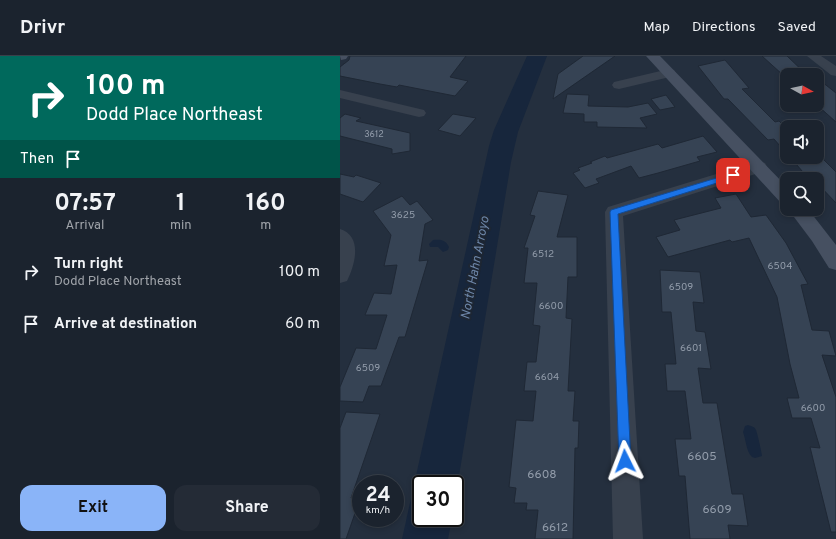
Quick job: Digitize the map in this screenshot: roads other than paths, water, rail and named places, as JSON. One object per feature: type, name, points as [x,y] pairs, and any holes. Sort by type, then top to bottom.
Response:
[{"type":"street","points":[[653,56],[780,190]]},
{"type":"street","points":[[813,56],[836,72]]},
{"type":"street","points":[[619,85],[669,73]]},
{"type":"street","points":[[340,94],[419,113]]},
{"type":"street","points":[[628,539],[614,212],[759,167]]},
{"type":"street","points":[[803,216],[836,262]]},
{"type":"street","points":[[340,275],[347,258],[342,238]]},
{"type":"water","name":"North Hahn Arroyo","points":[[527,56],[547,56],[518,132],[511,162],[459,475],[416,475],[489,146],[494,130]]},
{"type":"water","points":[[433,240],[444,241],[449,247],[448,250],[443,252],[438,247],[430,247],[429,244]]},
{"type":"water","points":[[748,425],[754,427],[756,430],[762,456],[755,458],[748,452],[743,432],[745,426]]},
{"type":"water","points":[[412,494],[412,527],[450,527],[448,539],[402,539]]}]
